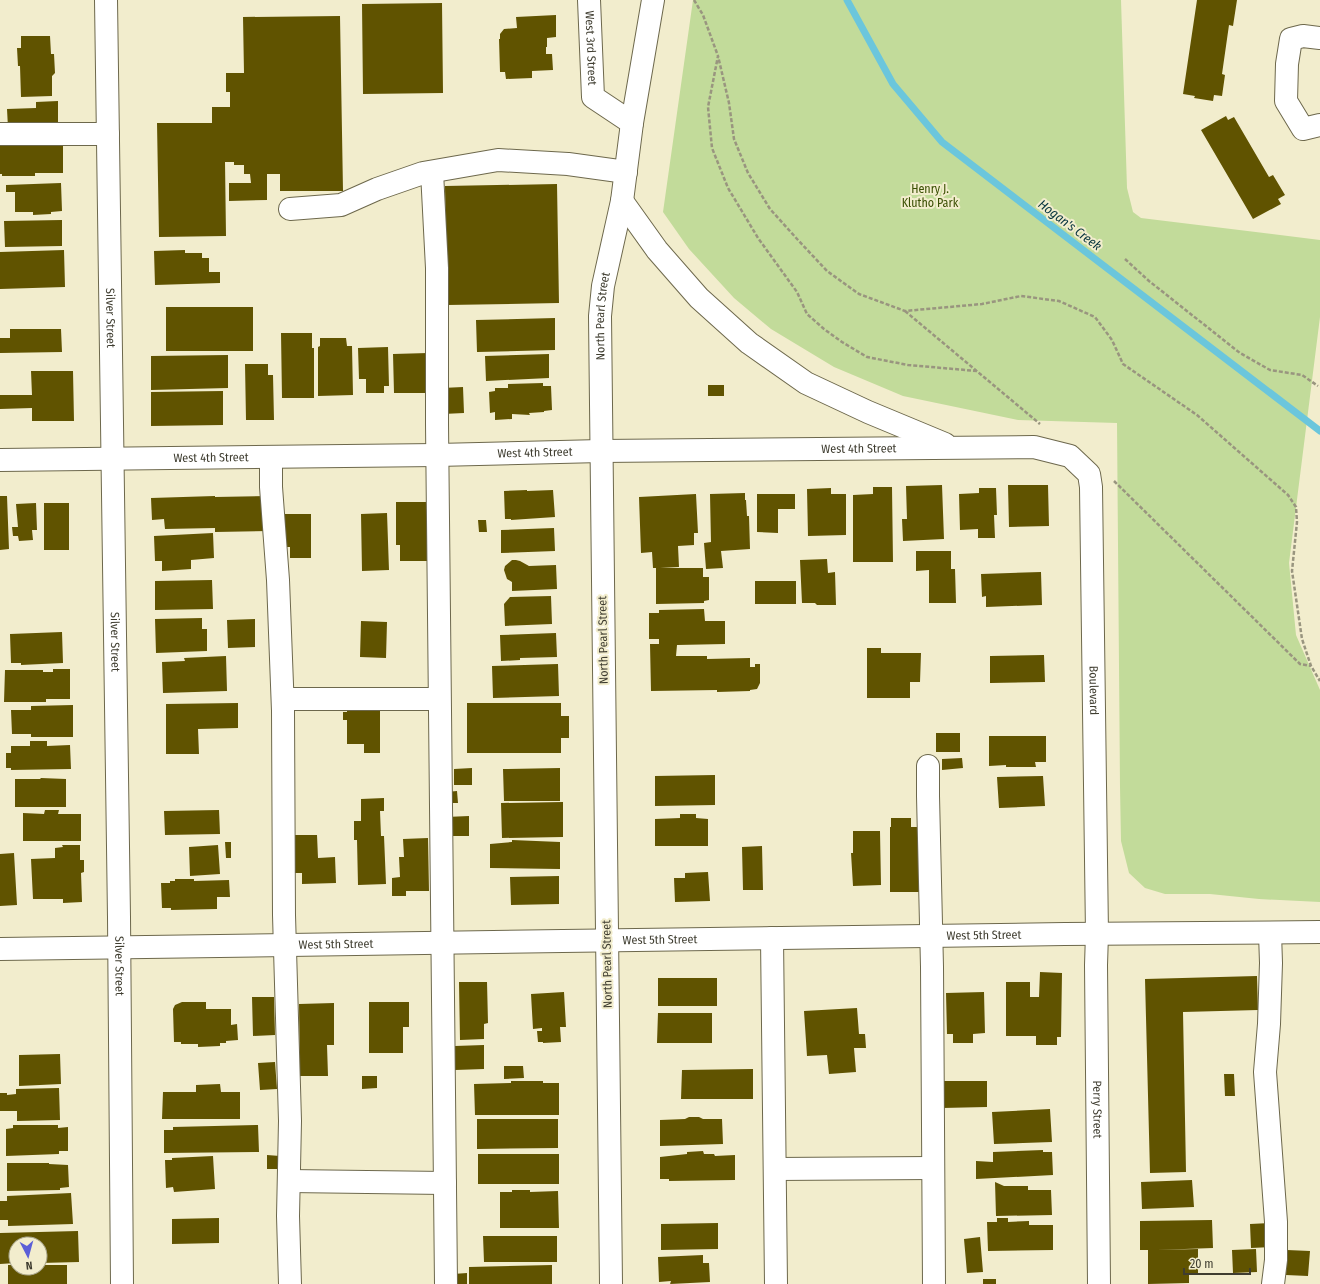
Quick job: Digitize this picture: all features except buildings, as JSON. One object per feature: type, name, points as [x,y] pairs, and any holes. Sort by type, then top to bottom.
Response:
[{"type":"street","name":"Silver Street","points":[[106,0],[122,1284]]},
{"type":"street","name":"West 3rd Street","points":[[589,0],[593,97],[632,123]]},
{"type":"street","name":"North Pearl Street","points":[[611,1284],[600,316],[603,286],[622,201],[632,123],[653,0]]},
{"type":"street","points":[[1320,38],[1303,36],[1291,39],[1287,64],[1286,101],[1303,129],[1320,125]]},
{"type":"street","points":[[0,134],[108,134]]},
{"type":"street","points":[[290,209],[340,205],[377,189],[432,172],[498,160],[568,164],[626,172]]},
{"type":"street","points":[[432,172],[437,268],[437,455],[446,1284]]},
{"type":"street","points":[[622,201],[657,250],[699,298],[748,343],[806,383],[868,412],[955,448]]},
{"type":"street","name":"West 4th Street","points":[[0,460],[112,460],[601,451],[1034,447],[1070,456]]},
{"type":"street","name":"Boulevard","points":[[1070,456],[1088,474],[1091,487],[1097,934]]},
{"type":"street","points":[[271,457],[271,487],[278,580],[283,699],[285,945],[290,1121],[288,1216],[290,1284]]},
{"type":"street","points":[[283,699],[440,699]]},
{"type":"street","points":[[928,766],[934,1168],[934,1284]]},
{"type":"street","name":"West 5th Street","points":[[0,949],[1320,932]]},
{"type":"street","points":[[1270,933],[1269,1024],[1265,1072],[1276,1222],[1276,1260],[1273,1284]]},
{"type":"street","name":"Perry Street","points":[[1097,934],[1099,1284]]},
{"type":"street","points":[[772,938],[776,1284]]},
{"type":"street","points":[[774,1169],[934,1168]]},
{"type":"street","points":[[289,1181],[445,1183]]},
{"type":"path","points":[[694,0],[702,15],[718,56],[729,103],[734,139],[748,173],[770,209],[827,271],[859,294],[905,311],[1040,424]]},
{"type":"path","points":[[718,56],[708,108],[712,148],[728,188],[758,238],[797,292],[807,314],[842,342],[867,357],[908,364],[977,371]]},
{"type":"path","points":[[1126,259],[1148,281],[1240,353],[1270,370],[1302,375],[1318,386]]},
{"type":"path","points":[[905,311],[982,304],[1021,296],[1058,301],[1095,317],[1112,340],[1123,364],[1197,415],[1288,495],[1296,507],[1297,522],[1292,571],[1302,639],[1311,666],[1320,681]]},
{"type":"path","points":[[1114,481],[1300,664],[1311,666]]},
{"type":"green space","name":"Henry J. Klutho Park","points":[[693,0],[1121,0],[1127,188],[1133,212],[1141,218],[1320,240],[1320,317],[1289,563],[1296,635],[1320,690],[1320,902],[1259,899],[1210,894],[1165,894],[1145,888],[1129,873],[1121,841],[1117,423],[1018,420],[903,396],[834,367],[771,329],[734,298],[689,249],[663,212]]},
{"type":"waterway","name":"Hogan's Creek","points":[[847,0],[893,84],[942,142],[1320,431]]}]
